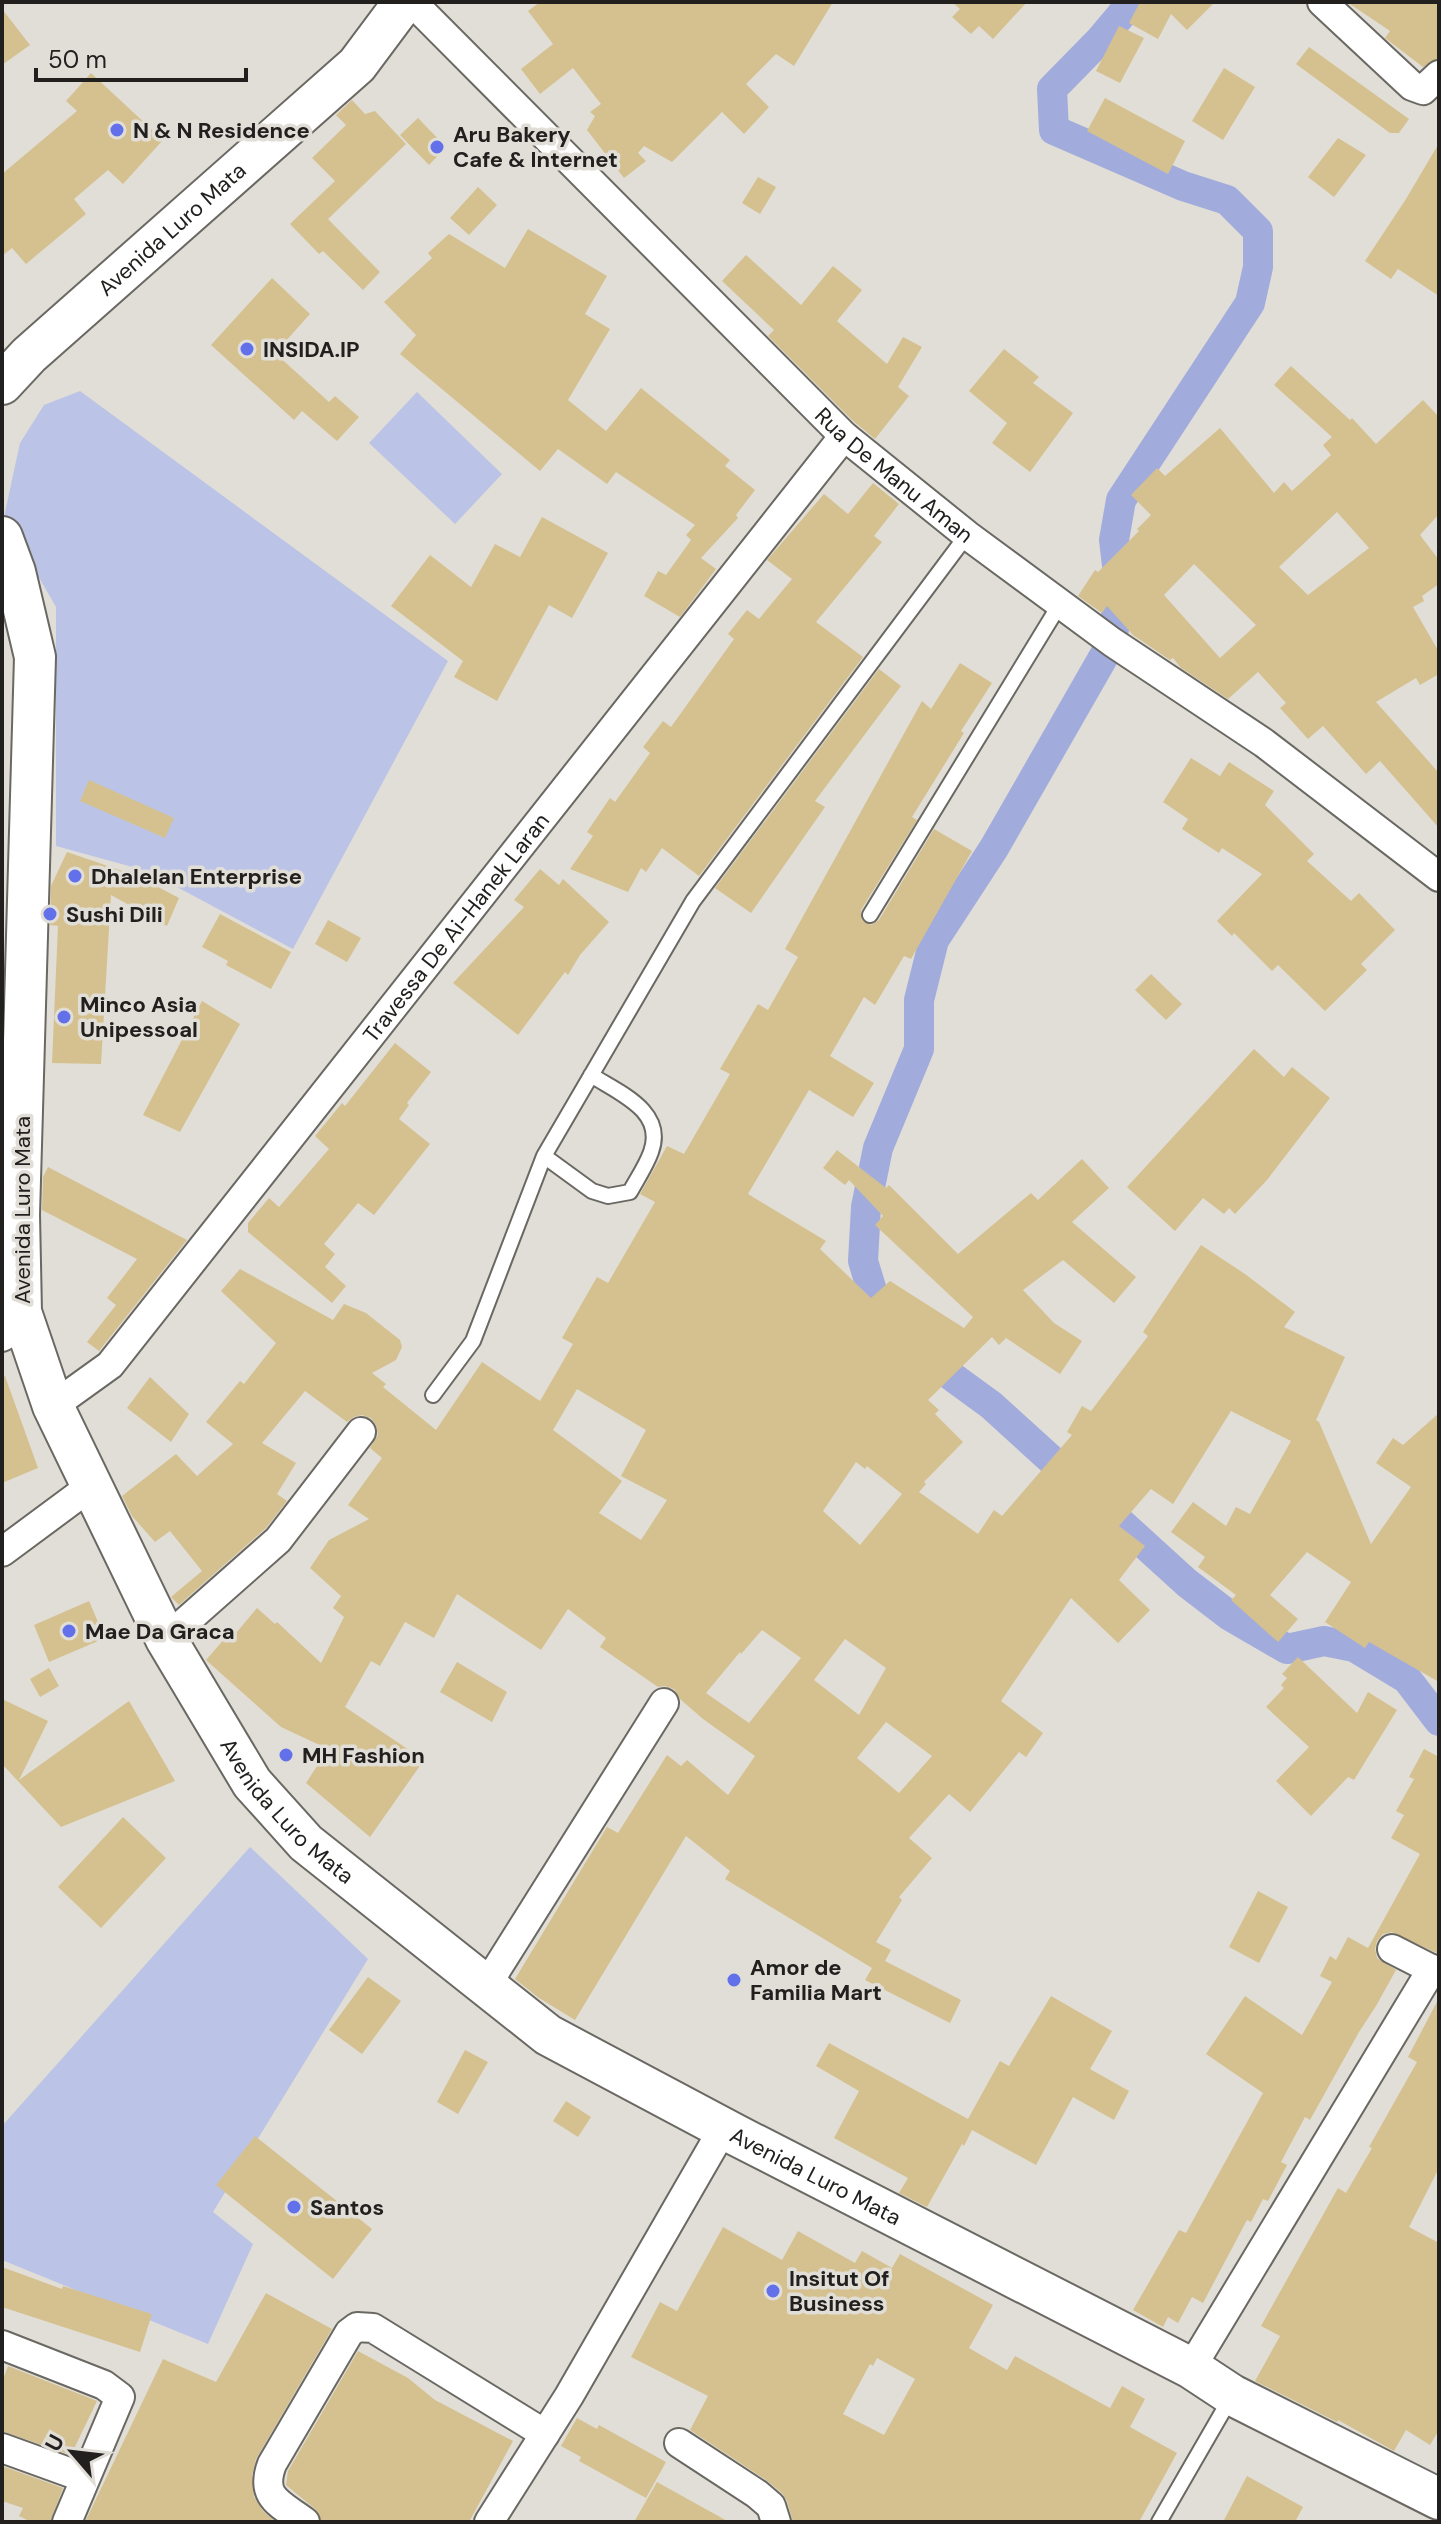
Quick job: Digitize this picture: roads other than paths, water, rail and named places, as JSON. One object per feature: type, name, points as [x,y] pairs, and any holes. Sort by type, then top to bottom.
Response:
[{"type":"main road","name":"Avenida Luro Mata","points":[[2,384],[29,355],[357,65],[404,2]]},
{"type":"main road","name":"Avenida Luro Mata","points":[[2,537],[15,572],[35,657],[19,1215],[21,1312],[13,1331],[53,1406],[166,1639],[252,1783],[306,1843],[548,2035],[723,2129],[1191,2368],[1232,2395],[1439,2499]]},
{"type":"street","name":"Rua De Manu Aman","points":[[412,2],[844,436],[967,535],[1060,604],[1264,743],[1439,877]]},
{"type":"street","points":[[1322,2],[1412,86],[1423,90],[1439,75]]},
{"type":"street","name":"Travessa De Ai-Hanek Laran","points":[[53,1406],[110,1365],[844,436]]},
{"type":"street","points":[[166,1639],[278,1540],[361,1432]]},
{"type":"street","points":[[2,1552],[91,1486]]},
{"type":"street","points":[[486,1986],[664,1703]]},
{"type":"street","points":[[1191,2368],[1436,1971],[1392,1949]]},
{"type":"street","points":[[489,2522],[545,2434],[723,2129]]},
{"type":"street","points":[[305,2522],[270,2496],[265,2481],[349,2333],[357,2327],[373,2328],[545,2434]]},
{"type":"street","points":[[2,2345],[104,2385],[120,2397],[67,2522]]},
{"type":"street","points":[[679,2443],[757,2494],[771,2506],[776,2522]]},
{"type":"street","points":[[2,2448],[85,2478]]},
{"type":"lane","points":[[433,1395],[473,1341],[544,1156],[693,901],[967,535]]},
{"type":"lane","points":[[870,915],[1060,604]]},
{"type":"lane","points":[[544,1156],[592,1191],[608,1196],[630,1192],[652,1150],[654,1128],[645,1110],[591,1075]]},
{"type":"lane","points":[[1159,2522],[1232,2395]]},
{"type":"waterway","points":[[1132,2],[1052,89],[1054,130],[1183,186],[1227,200],[1258,231],[1258,267],[1250,303],[1121,500],[1114,540],[1120,590],[1112,642],[994,848],[934,940],[919,1000],[919,1049],[878,1148],[866,1207],[863,1261],[880,1317],[907,1349],[943,1370],[991,1405],[1187,1583],[1230,1616],[1287,1649],[1324,1641],[1354,1647],[1407,1679],[1439,1721]]},
{"type":"place","name":"N & N Residence","points":[[117,130]]},
{"type":"place","name":"Aru Bakery Cafe & Internet","points":[[437,147]]},
{"type":"place","name":"INSIDA.IP","points":[[247,349]]},
{"type":"place","name":"Dhalelan Enterprise","points":[[75,876]]},
{"type":"place","name":"Sushi Dili","points":[[50,914]]},
{"type":"place","name":"Minco Asia Unipessoal","points":[[64,1017]]},
{"type":"place","name":"Mae Da Graca","points":[[69,1631]]},
{"type":"place","name":"MH Fashion","points":[[286,1755]]},
{"type":"place","name":"Amor de Familia Mart","points":[[734,1980]]},
{"type":"place","name":"Santos","points":[[294,2207]]},
{"type":"place","name":"Insitut Of Business","points":[[773,2291]]}]
